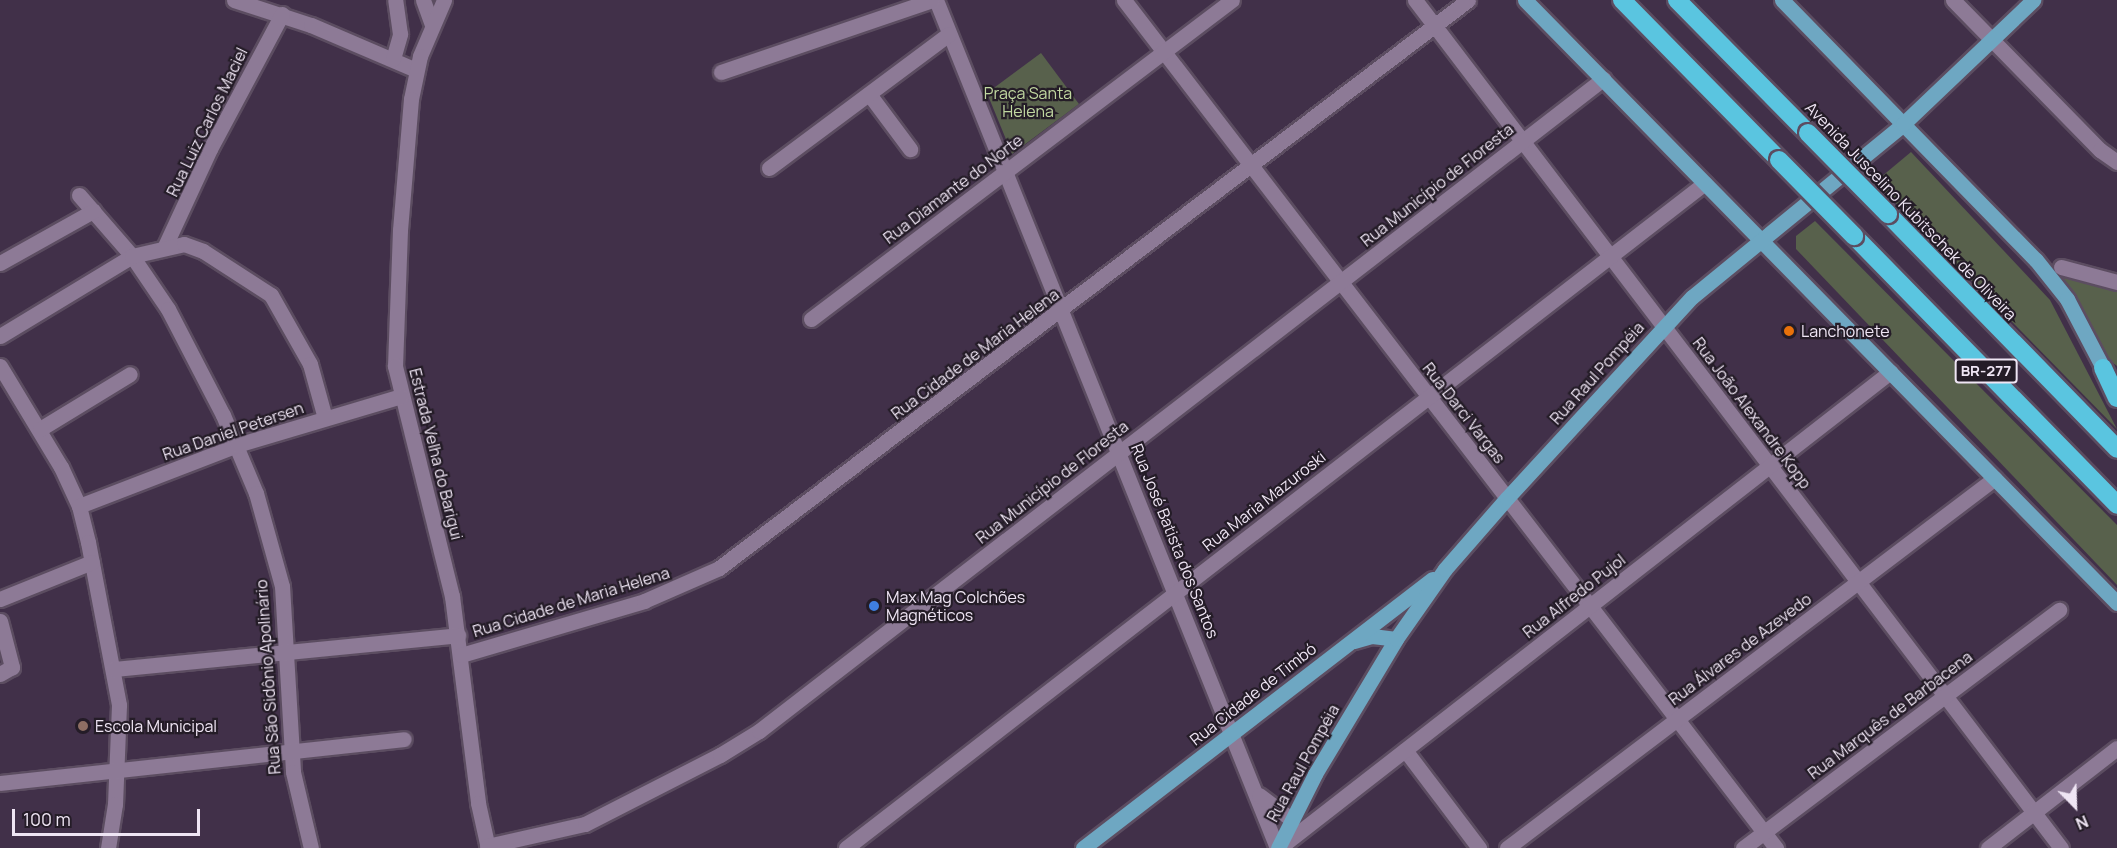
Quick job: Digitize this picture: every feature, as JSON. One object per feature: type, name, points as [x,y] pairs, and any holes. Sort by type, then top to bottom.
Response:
[{"type":"highway","name":"BR-277","points":[[1622,0],[2117,505]]},
{"type":"highway","name":"Avenida Juscelino Kubitschek de Oliveira","points":[[1677,0],[2117,449]]},
{"type":"highway","points":[[2103,368],[2117,398]]},
{"type":"main road","points":[[1525,0],[2117,603]]},
{"type":"main road","points":[[1782,0],[2054,282],[2078,316],[2103,368]]},
{"type":"main road","name":"Rua Raul Pompéia","points":[[1278,848],[1291,819],[1399,634],[1445,569],[1507,498],[1663,326],[1705,286],[1903,124],[2033,0]]},
{"type":"main road","name":"Rua Cidade de Timbó","points":[[1083,848],[1351,642],[1390,609],[1445,569]]},
{"type":"main road","points":[[1351,642],[1372,636],[1399,634],[1401,616],[1390,609]]},
{"type":"street","points":[[234,0],[282,14],[416,70]]},
{"type":"street","points":[[393,59],[400,40],[395,0]]},
{"type":"street","points":[[423,0],[432,25]]},
{"type":"street","name":"Estrada Velha do Barigui","points":[[444,0],[432,25],[416,70],[398,260],[395,351],[401,396],[446,567],[461,655],[477,794],[488,847]]},
{"type":"street","points":[[721,72],[934,0]]},
{"type":"street","name":"Rua José Batista dos Santos","points":[[934,0],[1234,732],[1278,848]]},
{"type":"street","name":"Rua Darci Vargas","points":[[1124,0],[1776,848]]},
{"type":"street","name":"Rua Diamante do Norte","points":[[811,319],[1232,0]]},
{"type":"street","name":"Rua João Alexandre Kopp","points":[[1415,0],[2061,848]]},
{"type":"street","name":"Rua Cidade de Maria Helena","points":[[461,655],[644,601],[719,568],[1468,0]]},
{"type":"street","points":[[1953,0],[2117,162]]},
{"type":"street","name":"Rua Luiz Carlos Maciel","points":[[165,246],[210,149],[282,14]]},
{"type":"street","points":[[769,168],[949,34]]},
{"type":"street","name":"Rua Município de Floresta","points":[[488,847],[585,824],[740,743],[1120,453],[1603,79]]},
{"type":"street","points":[[869,94],[910,149]]},
{"type":"street","name":"Rua Maria Mazuroski","points":[[846,848],[1705,183]]},
{"type":"street","name":"Rua São Sidônio Apolinário","points":[[79,195],[132,256],[168,309],[237,445],[258,501],[280,574],[291,751],[297,802],[311,848]]},
{"type":"street","points":[[0,263],[93,211]]},
{"type":"street","points":[[0,336],[132,256],[165,246],[184,244],[203,251],[271,296],[310,364],[325,418]]},
{"type":"street","points":[[2061,267],[2117,282]]},
{"type":"street","points":[[0,366],[40,429],[79,507],[92,562],[114,669],[120,714],[118,768],[108,848]]},
{"type":"street","name":"Rua Alfredo Pujol","points":[[1278,848],[1890,372]]},
{"type":"street","points":[[40,429],[130,374]]},
{"type":"street","name":"Rua Daniel Petersen","points":[[79,507],[237,445],[401,396]]},
{"type":"street","name":"Rua Álvares de Azevedo","points":[[1508,848],[1995,478]]},
{"type":"street","points":[[0,599],[92,562]]},
{"type":"street","name":"Rua Marquês de Barbacena","points":[[1743,848],[2060,610]]},
{"type":"street","points":[[0,621],[6,671]]},
{"type":"street","name":"Rua Cidade de Maria Helena","points":[[114,669],[458,635]]},
{"type":"street","points":[[0,783],[118,768],[404,739]]},
{"type":"street","points":[[1988,848],[2117,748]]},
{"type":"street","points":[[1405,750],[1479,848]]},
{"type":"street","points":[[1259,795],[1291,819]]},
{"type":"green space","name":"Praça Santa Helena","points":[[1041,53],[1079,104],[1012,154],[987,93]]},
{"type":"green space","points":[[1911,152],[2050,300],[2117,429],[1875,182]]},
{"type":"green space","points":[[1815,221],[2117,525],[2117,585],[1796,249],[1796,236]]},
{"type":"green space","points":[[2061,277],[2117,292],[2117,366],[2104,356]]},
{"type":"place","name":"Lanchonete","points":[[1789,331]]},
{"type":"place","name":"Max Mag Colchões Magnéticos","points":[[874,606]]},
{"type":"place","name":"Escola Municipal","points":[[83,726]]}]
